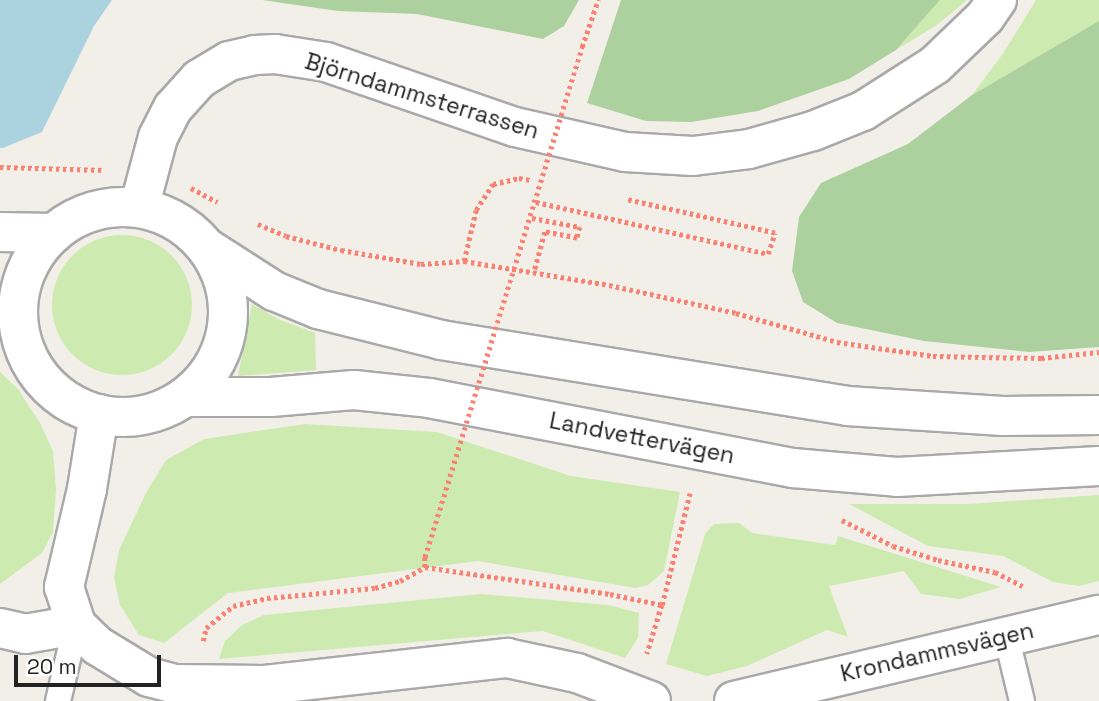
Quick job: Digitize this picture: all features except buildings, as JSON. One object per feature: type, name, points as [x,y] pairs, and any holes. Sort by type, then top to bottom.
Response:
[{"type":"street","name":"Björndammsterrassen","points":[[143,191],[158,137],[173,108],[199,79],[229,61],[255,55],[326,62],[515,127],[625,152],[693,156],[749,149],[813,131],[863,110],[935,65],[985,17],[997,0]]},
{"type":"street","points":[[38,374],[22,338],[19,300],[27,270],[54,233],[76,218],[143,191],[207,248],[274,291],[318,309],[441,340],[847,405],[1003,416],[1099,415]]},
{"type":"street","points":[[0,232],[54,233]]},
{"type":"street","points":[[0,344],[65,399],[99,414],[144,415],[185,397],[209,374],[224,344],[228,327],[227,294],[216,262],[207,248]]},
{"type":"street","name":"Landvettervägen","points":[[185,397],[271,397],[354,390],[429,398],[793,468],[897,477],[1099,466]]},
{"type":"street","points":[[99,414],[87,489],[64,587],[76,625],[98,646],[130,667],[182,690],[265,685],[507,658],[577,673],[642,698]]},
{"type":"street","name":"Krondammsvägen","points":[[734,701],[1099,615]]},
{"type":"street","points":[[0,628],[25,634],[76,625]]},
{"type":"lane","points":[[58,701],[76,625]]},
{"type":"lane","points":[[1006,635],[1022,701]]},
{"type":"path","points":[[425,567],[425,557],[598,0]]},
{"type":"path","points":[[0,167],[81,167],[143,191],[187,186],[220,204]]},
{"type":"path","points":[[464,261],[476,210],[492,184],[519,178],[543,182]]},
{"type":"path","points":[[536,202],[768,254],[775,233],[617,197]]},
{"type":"path","points":[[532,218],[580,227],[577,238],[545,232],[534,273]]},
{"type":"path","points":[[257,223],[286,236],[354,253],[421,264],[464,261],[534,273],[736,313],[837,342],[933,356],[1041,358],[1099,352]]},
{"type":"path","points":[[642,698],[692,485]]},
{"type":"path","points":[[840,519],[893,546],[938,561],[995,572],[1026,587],[1060,623]]},
{"type":"path","points":[[182,690],[200,657],[206,628],[233,606],[267,598],[375,588],[400,581],[425,567],[597,592],[662,606]]},
{"type":"green space","points":[[262,0],[579,0],[564,26],[543,39],[417,14],[338,11]]},
{"type":"green space","points":[[621,0],[940,0],[896,50],[849,79],[758,111],[691,122],[646,121],[587,103]]},
{"type":"green space","points":[[940,0],[967,0],[937,25],[896,50]]},
{"type":"green space","points":[[1036,0],[1099,0],[1099,21],[972,95],[1004,52]]},
{"type":"green space","points":[[1099,21],[1099,347],[1029,352],[924,341],[837,323],[803,302],[792,271],[799,217],[821,183],[908,144],[972,95]]},
{"type":"green space","points":[[122,235],[149,240],[171,256],[187,278],[192,305],[187,332],[171,354],[149,370],[122,375],[95,370],[73,354],[57,332],[52,305],[57,278],[73,256],[95,240]]},
{"type":"green space","points":[[252,304],[278,319],[315,333],[316,370],[238,376]]},
{"type":"green space","points":[[0,372],[18,389],[40,423],[53,451],[56,490],[53,532],[42,553],[0,584]]},
{"type":"green space","points":[[305,424],[437,432],[571,476],[680,492],[664,571],[648,585],[635,588],[478,561],[228,593],[164,643],[139,635],[120,605],[114,578],[119,550],[146,493],[166,460],[204,439]]},
{"type":"green space","points":[[1099,495],[1099,581],[1079,586],[1053,582],[1003,556],[928,546],[849,504],[969,504]]},
{"type":"green space","points":[[739,523],[752,533],[835,545],[838,536],[1001,587],[960,599],[921,594],[904,571],[829,586],[848,637],[827,630],[747,666],[707,676],[666,664],[705,534],[714,524]]},
{"type":"green space","points":[[481,594],[608,605],[639,613],[638,638],[625,658],[543,631],[219,659],[225,641],[242,625],[264,615]]},
{"type":"water","points":[[0,0],[112,0],[94,26],[42,132],[3,148],[0,148]]}]
